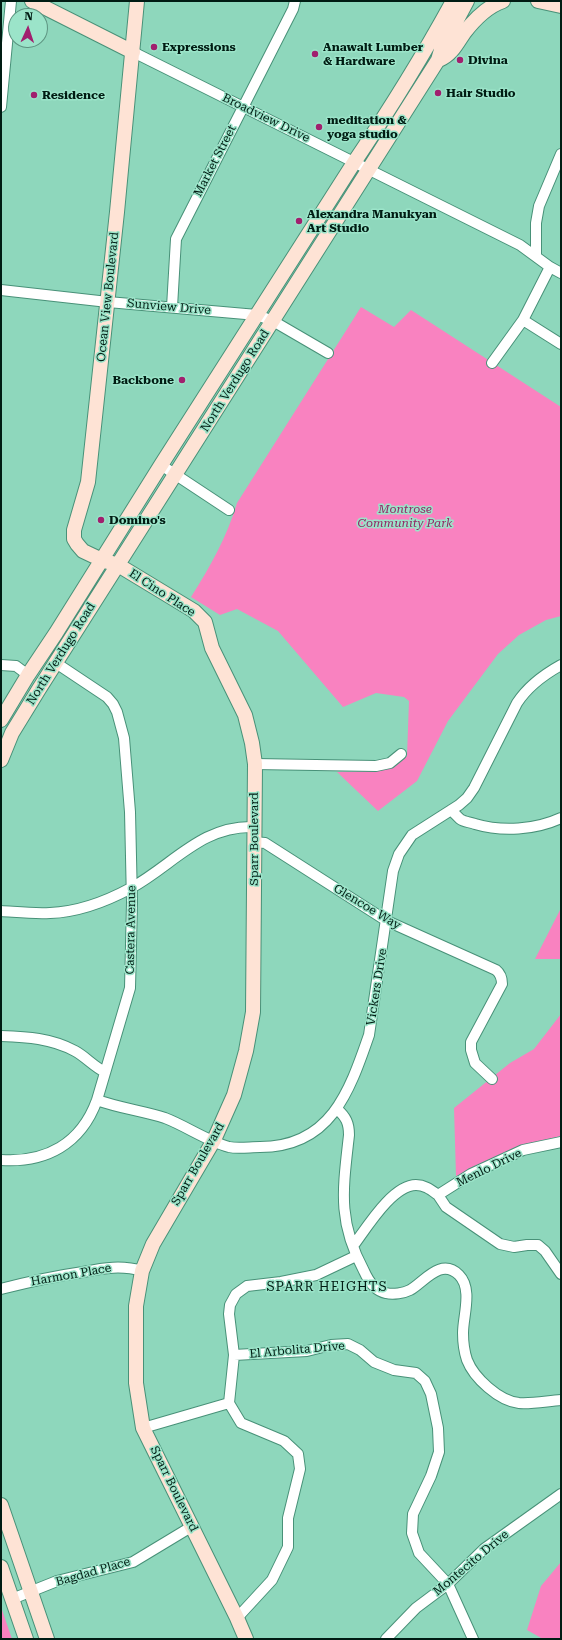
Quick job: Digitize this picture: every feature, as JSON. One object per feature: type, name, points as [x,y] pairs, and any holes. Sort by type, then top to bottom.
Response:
[{"type":"main road","name":"Broadview Drive","points":[[32,1],[133,52]]},
{"type":"main road","name":"Ocean View Boulevard","points":[[118,565],[102,560],[83,551],[74,539],[74,530],[88,482],[108,302],[137,1]]},
{"type":"main road","name":"North Verdugo Road","points":[[1,720],[161,465],[425,52],[453,1]]},
{"type":"main road","name":"North Verdugo Road","points":[[1,760],[12,733],[438,60],[441,50],[467,1]]},
{"type":"main road","points":[[425,52],[438,60],[449,55],[466,31],[478,18],[488,9],[503,1]]},
{"type":"main road","points":[[538,1],[561,6]]},
{"type":"main road","name":"El Cino Place","points":[[118,565],[194,611],[205,622]]},
{"type":"main road","name":"Sparr Boulevard","points":[[205,622],[212,648],[244,715],[252,743],[255,764],[253,1012],[246,1051],[234,1095],[214,1140],[168,1216],[153,1244],[142,1271],[136,1306],[136,1383],[144,1428],[246,1639]]},
{"type":"main road","points":[[1,1505],[47,1639]]},
{"type":"main road","points":[[1,1568],[26,1639]]},
{"type":"street","points":[[1,107],[11,1]]},
{"type":"street","name":"Market Street","points":[[172,307],[176,240],[293,9],[295,1]]},
{"type":"street","name":"Broadview Drive","points":[[133,52],[355,161],[426,199],[520,245],[536,255],[550,267],[561,273]]},
{"type":"street","points":[[536,255],[536,223],[539,206],[561,154]]},
{"type":"street","points":[[492,363],[523,320],[550,267]]},
{"type":"street","name":"Sunview Drive","points":[[1,290],[108,302],[257,315],[273,321],[328,353]]},
{"type":"street","points":[[523,320],[561,344]]},
{"type":"street","points":[[161,465],[229,510]]},
{"type":"street","name":"Castera Avenue","points":[[1,1160],[23,1161],[38,1158],[64,1145],[86,1123],[92,1114],[97,1100],[130,988],[132,888],[129,797],[124,738],[117,712],[113,704],[106,697],[56,663]]},
{"type":"street","name":"Vickers Drive","points":[[97,1100],[165,1118],[230,1147],[274,1147],[291,1144],[318,1130],[337,1109],[360,1060],[369,1035],[387,921],[393,871],[399,854],[412,835],[451,810],[466,798],[474,788],[517,703],[524,693],[542,676],[561,664]]},
{"type":"street","points":[[1,665],[16,666],[28,675]]},
{"type":"street","points":[[255,764],[376,766],[390,763],[401,754]]},
{"type":"street","points":[[451,810],[461,820],[497,828],[514,829],[531,827],[546,824],[561,818]]},
{"type":"street","points":[[1,911],[51,914],[90,905],[132,888],[186,850],[213,834],[240,826],[254,827]]},
{"type":"street","name":"Glencoe Way","points":[[254,842],[265,843],[387,921],[496,970],[502,979],[502,984],[471,1042],[471,1050],[475,1063],[492,1079]]},
{"type":"street","points":[[1,1036],[39,1038],[56,1042],[76,1051],[95,1068],[105,1072]]},
{"type":"street","points":[[337,1109],[344,1116],[349,1125],[343,1200],[345,1219],[354,1251],[367,1277],[376,1288],[386,1294],[398,1294],[409,1291],[429,1274],[439,1269],[449,1269],[459,1274],[465,1283],[466,1299],[463,1332],[464,1347],[468,1361],[477,1375],[487,1387],[502,1398],[518,1403],[561,1400]]},
{"type":"street","name":"Menlo Drive","points":[[438,1195],[471,1174],[523,1150],[561,1142]]},
{"type":"street","points":[[237,1618],[272,1580],[288,1547],[288,1518],[300,1469],[298,1454],[284,1441],[241,1423],[229,1404],[234,1355],[229,1309],[233,1298],[243,1288],[253,1284],[281,1282],[316,1275],[354,1251],[387,1203],[395,1194],[407,1186],[416,1185],[424,1186],[438,1195],[446,1207],[500,1244],[514,1247],[538,1245],[546,1251],[561,1274]]},
{"type":"street","name":"Harmon Place","points":[[1,1289],[47,1277],[110,1268],[122,1267],[142,1271]]},
{"type":"street","name":"El Arbolita Drive","points":[[234,1355],[307,1351],[331,1345],[348,1344],[360,1350],[374,1362],[384,1367],[416,1373],[421,1376],[431,1394],[438,1428],[439,1452],[431,1476],[417,1503],[413,1514],[411,1528],[414,1542],[419,1553],[448,1584],[473,1639]]},
{"type":"street","points":[[144,1428],[229,1404]]},
{"type":"street","name":"Montecito Drive","points":[[386,1639],[416,1608],[448,1584],[484,1549],[561,1494]]},
{"type":"street","name":"Bagdad Place","points":[[12,1599],[57,1581],[133,1562],[191,1527]]},
{"type":"green space","name":"Montrose Community Park","points":[[361,307],[394,327],[411,310],[561,407],[561,616],[546,620],[519,635],[498,654],[448,721],[417,781],[378,811],[337,772],[382,769],[407,756],[409,701],[404,697],[376,693],[343,707],[278,631],[237,609],[220,615],[191,597],[217,552],[233,516],[237,503]]},
{"type":"green space","points":[[561,908],[561,959],[535,959],[558,914]]},
{"type":"green space","points":[[561,1014],[561,1136],[519,1146],[456,1176],[454,1108],[510,1063],[534,1049]]},
{"type":"green space","points":[[561,1562],[561,1639],[543,1639],[527,1630],[541,1586]]},
{"type":"green space","points":[[1,1607],[12,1639],[1,1639]]},
{"type":"place","name":"Expressions","points":[[154,47]]},
{"type":"place","name":"Anawalt Lumber & Hardware","points":[[315,54]]},
{"type":"place","name":"Divina","points":[[460,60]]},
{"type":"place","name":"Hair Studio","points":[[438,93]]},
{"type":"place","name":"Residence","points":[[34,95]]},
{"type":"place","name":"meditation & yoga studio","points":[[319,127]]},
{"type":"place","name":"Alexandra Manukyan Art Studio","points":[[299,221]]},
{"type":"place","name":"Backbone","points":[[182,380]]},
{"type":"place","name":"Domino's","points":[[101,520]]},
{"type":"district","name":"SPARR HEIGHTS","points":[[327,1287]]}]
